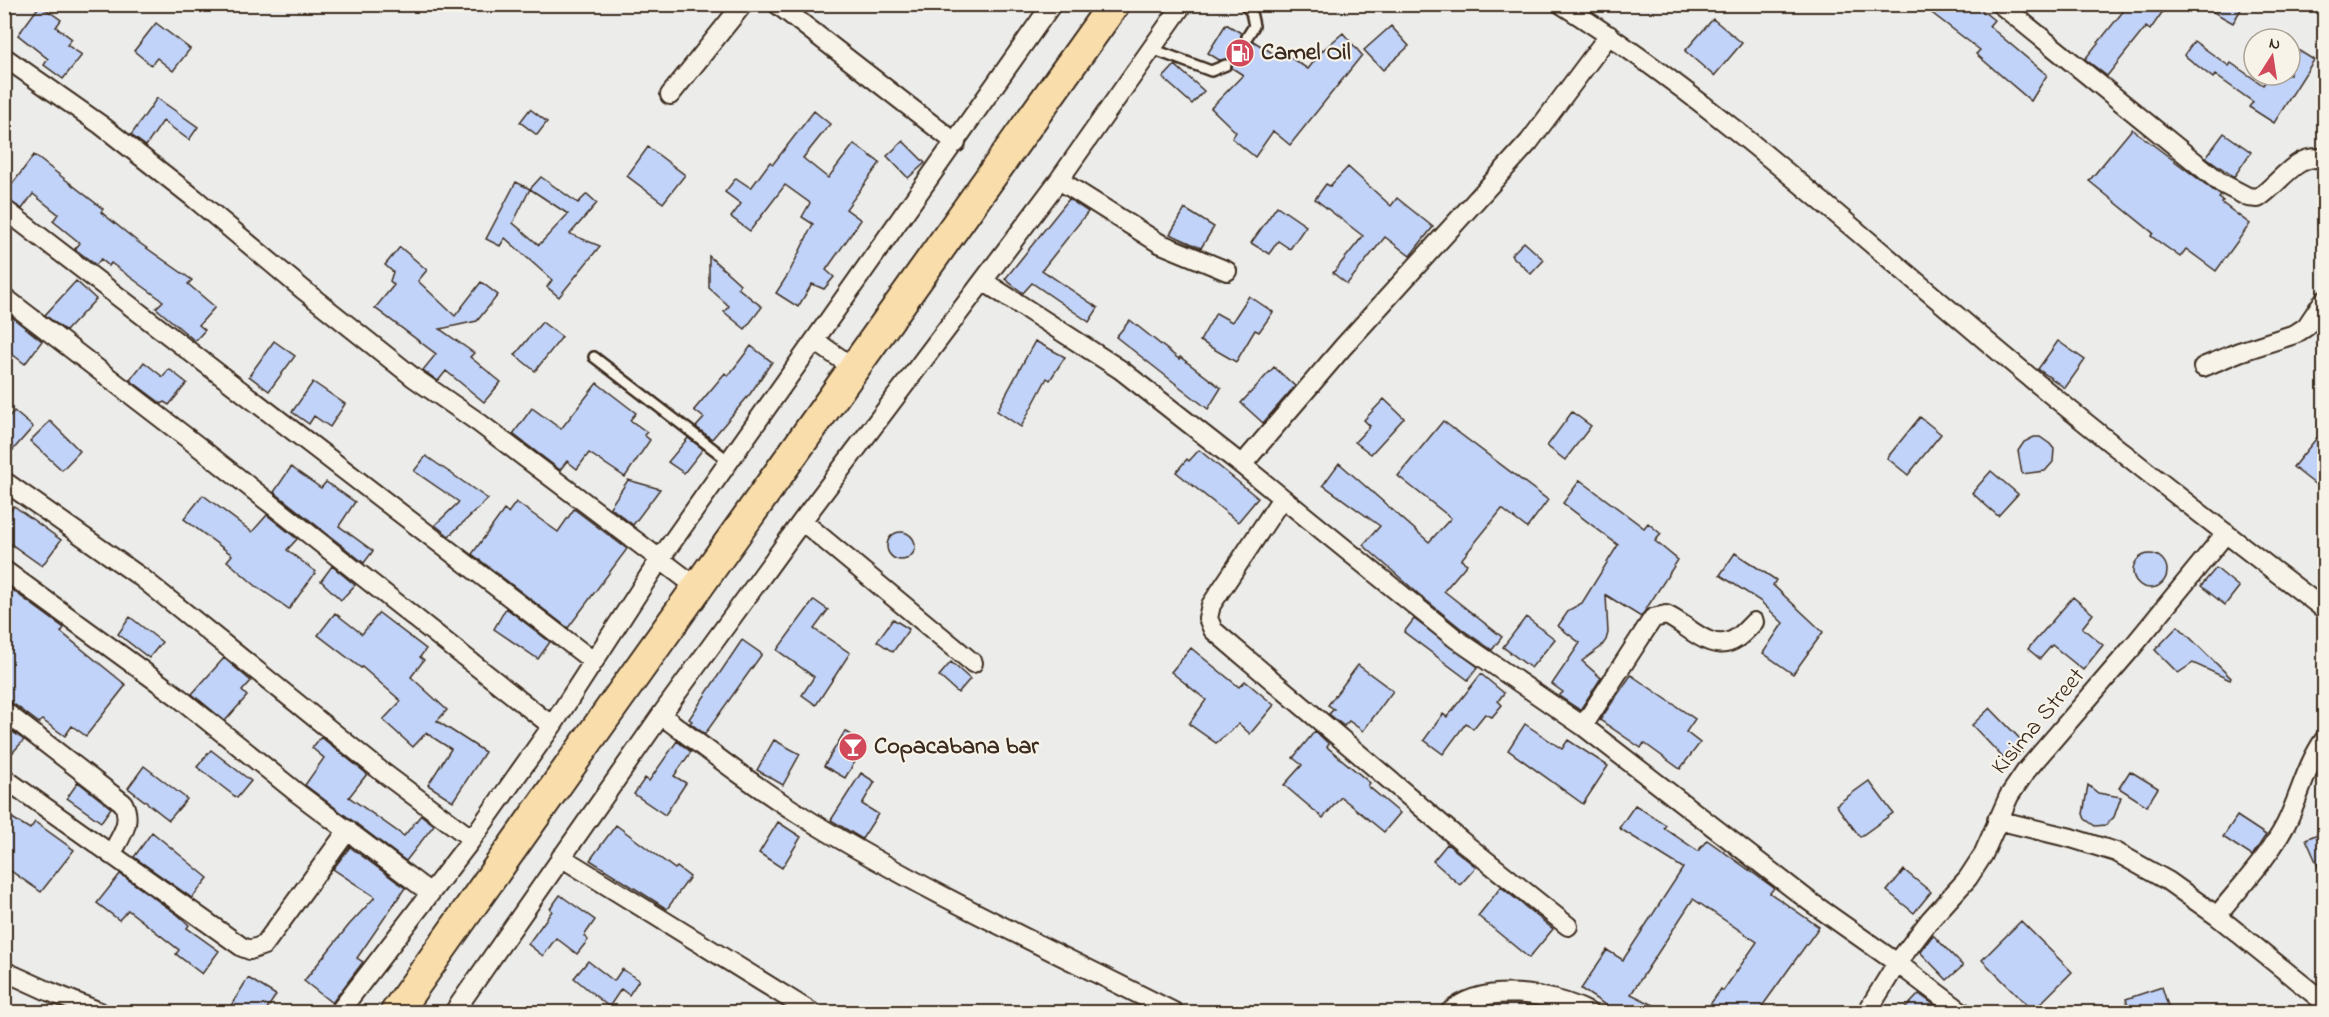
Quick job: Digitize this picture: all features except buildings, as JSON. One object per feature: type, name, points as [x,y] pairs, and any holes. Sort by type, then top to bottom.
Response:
[{"type":"highway","points":[[396,1012],[1114,4]]},
{"type":"street","points":[[670,94],[743,4]]},
{"type":"street","points":[[777,4],[956,143]]},
{"type":"street","points":[[339,1012],[471,839],[552,726],[660,558],[956,143],[1052,4]]},
{"type":"street","points":[[454,1012],[661,715],[802,521],[1059,180],[1184,4]]},
{"type":"street","points":[[1561,4],[1609,35],[1753,143],[2040,386],[2325,609]]},
{"type":"street","points":[[2000,4],[2221,183],[2248,197],[2258,198],[2267,192],[2302,160],[2314,156],[2325,159]]},
{"type":"street","points":[[1242,465],[1343,347],[1528,142],[1609,35]]},
{"type":"street","points":[[4,57],[148,161],[413,377],[478,422],[698,588]]},
{"type":"street","points":[[1059,180],[1159,243],[1227,271]]},
{"type":"street","points":[[4,209],[593,661]]},
{"type":"street","points":[[983,281],[1121,370],[1456,639],[1583,726],[1809,901],[1962,1012]]},
{"type":"street","points":[[4,297],[199,447],[552,726]]},
{"type":"street","points":[[2203,368],[2239,352],[2295,334],[2306,327],[2325,300]]},
{"type":"street","points":[[815,341],[854,368]]},
{"type":"street","points":[[4,481],[142,578],[372,763],[471,839]]},
{"type":"street","points":[[1282,498],[1211,605],[1208,618],[1213,630],[1450,832],[1568,926]]},
{"type":"street","points":[[802,521],[973,663]]},
{"type":"street","name":"Kisima Street","points":[[1867,1012],[1897,963],[1930,920],[1968,878],[1983,855],[2008,796],[2026,771],[2226,533]]},
{"type":"street","points":[[4,570],[177,696],[429,892]]},
{"type":"street","points":[[1583,726],[1653,618],[1666,615],[1703,639],[1720,643],[1737,638],[1755,622]]},
{"type":"street","points":[[4,711],[123,803],[128,813],[127,824],[111,855]]},
{"type":"street","points":[[661,715],[728,766],[811,822],[952,901],[1174,1012]]},
{"type":"street","points":[[2217,916],[2278,838],[2287,822],[2313,756],[2325,740]]},
{"type":"street","points":[[4,778],[233,941],[250,950],[264,945],[348,830]]},
{"type":"street","points":[[1997,820],[2071,838],[2116,852],[2168,881],[2217,916],[2325,1002]]},
{"type":"street","points":[[561,857],[812,1012]]},
{"type":"street","points":[[4,971],[100,1012]]},
{"type":"street","points":[[1450,1012],[1458,1005],[1475,998],[1496,994],[1534,995],[1566,1001],[1588,1012]]},
{"type":"lane","points":[[1244,4],[1251,12],[1254,26],[1247,37]]},
{"type":"lane","points":[[1152,49],[1211,71],[1226,65]]},
{"type":"lane","points":[[594,357],[729,461]]},
{"type":"place","name":"Camel Oil","points":[[1240,53]]},
{"type":"place","name":"Copacabana bar","points":[[853,747]]}]
